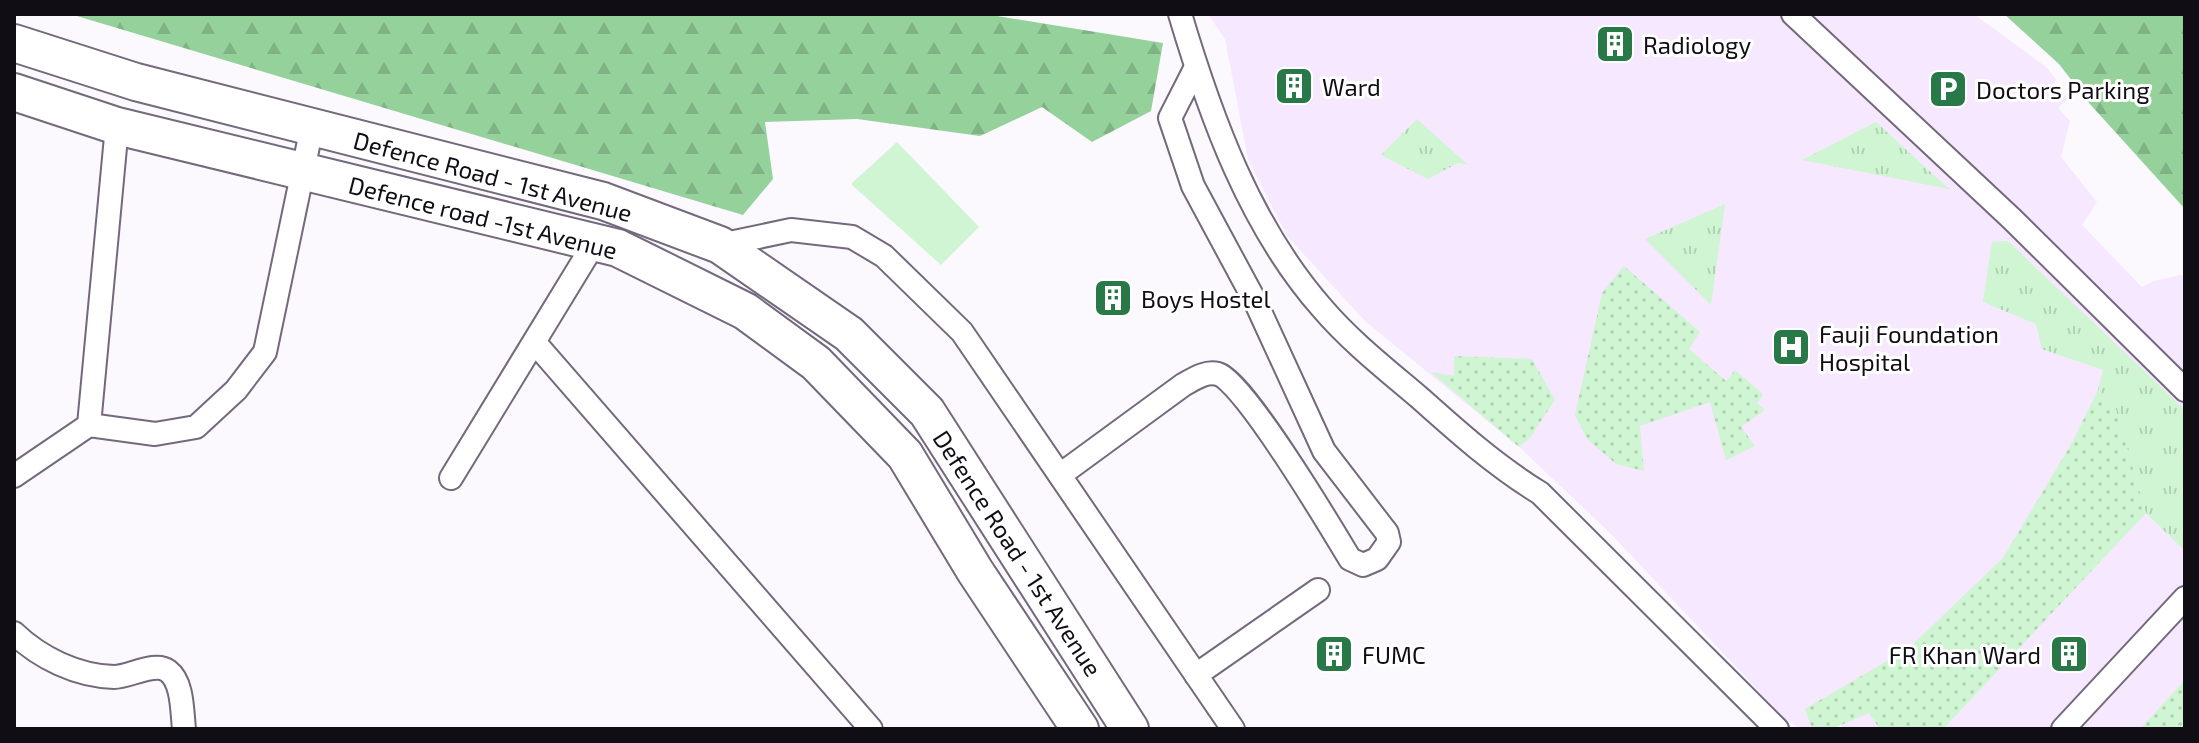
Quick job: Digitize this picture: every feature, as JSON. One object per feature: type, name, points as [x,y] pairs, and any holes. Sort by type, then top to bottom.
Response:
[{"type":"main road","name":"Defence Road - 1st Avenue","points":[[14,43],[136,82],[603,201],[720,245],[849,334],[927,412],[1130,729]]},
{"type":"main road","name":"Defence road -1st Avenue","points":[[14,92],[117,126],[618,248],[745,311],[816,363],[905,455],[975,571],[1080,729]]},
{"type":"street","points":[[1180,14],[1206,101],[1243,184],[1277,246],[1320,307],[1346,334],[1498,467],[1540,493],[1777,729]]},
{"type":"street","points":[[1793,14],[2012,219],[2185,390]]},
{"type":"street","points":[[1060,475],[1183,385],[1205,373],[1218,374],[1227,378],[1256,414],[1350,559],[1363,565],[1386,550],[1389,542],[1387,533],[1324,451],[1256,303],[1193,186],[1170,118],[1196,67]]},
{"type":"street","points":[[89,425],[117,126]]},
{"type":"street","points":[[14,476],[89,425],[155,434],[196,427],[236,390],[265,352],[300,172],[312,127]]},
{"type":"street","points":[[720,245],[791,230],[852,237],[884,256],[962,332],[1233,729]]},
{"type":"street","points":[[451,478],[536,344],[595,242]]},
{"type":"street","points":[[536,344],[871,729]]},
{"type":"street","points":[[1196,675],[1318,590]]},
{"type":"street","points":[[2063,729],[2185,598]]},
{"type":"street","points":[[14,633],[48,659],[92,674],[115,677],[163,668],[171,672],[177,684],[184,729]]},
{"type":"shaded area","name":"Fauji Foundation Hospital","points":[[1208,14],[1974,14],[2046,67],[2056,79],[2053,87],[2068,98],[2058,108],[2070,121],[2061,157],[2097,202],[2082,225],[2142,287],[2154,281],[2181,275],[2185,277],[2185,729],[1844,729],[1840,725],[1801,729],[1786,720],[1610,533],[1519,447],[1365,321],[1287,236],[1248,159],[1225,39]]},
{"type":"green space","points":[[70,14],[985,14],[1163,43],[1151,111],[1092,142],[1042,107],[980,136],[857,119],[765,122],[773,179],[743,215]]},
{"type":"green space","points":[[2004,14],[2185,14],[2185,209],[2089,103],[2059,64]]},
{"type":"green space","points":[[1417,119],[1468,165],[1458,163],[1428,179],[1381,155]]},
{"type":"green space","points":[[1876,122],[1949,189],[1802,160]]},
{"type":"green space","points":[[897,142],[979,227],[941,265],[851,184]]},
{"type":"green space","points":[[1725,204],[1711,305],[1645,239]]},
{"type":"green space","points":[[2008,241],[2185,410],[2185,551],[2146,513],[2114,403],[2098,390],[2103,370],[2042,349],[2036,324],[1983,302],[1992,242]]},
{"type":"green space","points":[[1624,266],[1700,332],[1689,349],[1726,381],[1735,370],[1763,394],[1757,403],[1765,410],[1741,427],[1755,446],[1726,460],[1710,402],[1640,426],[1644,471],[1616,464],[1588,440],[1575,415],[1602,293]]},
{"type":"green space","points":[[1454,356],[1532,359],[1555,400],[1530,438],[1519,447],[1431,372],[1454,376]]},
{"type":"green space","points":[[2098,390],[2114,403],[2146,513],[1943,729],[1880,729],[1869,713],[1832,729],[1812,729],[1805,709],[1909,648],[2003,558],[2073,441]]},
{"type":"green space","points":[[2185,680],[2185,729],[2140,729]]},
{"type":"place","name":"Radiology","points":[[1615,44]]},
{"type":"place","name":"Ward","points":[[1294,86]]},
{"type":"place","name":"Doctors Parking","points":[[1948,89]]},
{"type":"place","name":"Boys Hostel","points":[[1113,298]]},
{"type":"place","name":"Fauji Foundation Hospital","points":[[1791,347]]},
{"type":"place","name":"FUMC","points":[[1334,654]]},
{"type":"place","name":"FR Khan Ward","points":[[2069,654]]}]
